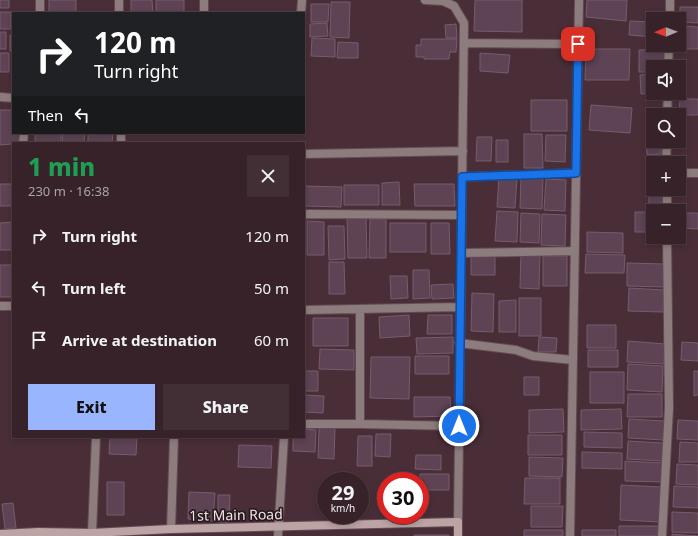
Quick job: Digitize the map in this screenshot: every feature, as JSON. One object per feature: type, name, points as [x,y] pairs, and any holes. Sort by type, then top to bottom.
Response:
[{"type":"main road","name":"1st Main Road","points":[[0,534],[92,533],[171,529],[278,532],[458,522]]},
{"type":"main road","points":[[458,522],[458,536]]},
{"type":"street","points":[[40,0],[40,12]]},
{"type":"street","points":[[119,0],[120,12]]},
{"type":"street","points":[[204,0],[204,12]]},
{"type":"street","points":[[301,12],[302,0]]},
{"type":"street","points":[[425,0],[443,1],[454,6],[464,23],[458,522]]},
{"type":"street","points":[[570,536],[579,0]]},
{"type":"street","points":[[670,0],[670,12]]},
{"type":"street","points":[[464,43],[578,44]]},
{"type":"street","points":[[0,97],[12,98]]},
{"type":"street","points":[[305,154],[463,151]]},
{"type":"street","points":[[462,177],[576,173]]},
{"type":"street","points":[[686,173],[698,173]]},
{"type":"street","points":[[305,215],[462,215]]},
{"type":"street","points":[[662,536],[669,408],[667,244]]},
{"type":"street","points":[[461,253],[575,251]]},
{"type":"street","points":[[0,306],[12,306]]},
{"type":"street","points":[[305,310],[460,307]]},
{"type":"street","points":[[360,309],[360,424]]},
{"type":"street","points":[[459,343],[516,350],[533,356],[573,360]]},
{"type":"street","points":[[305,424],[459,426]]},
{"type":"street","points":[[92,533],[96,438]]},
{"type":"street","points":[[171,529],[174,438]]},
{"type":"street","points":[[278,532],[284,438]]},
{"type":"building","points":[[0,0],[9,0],[9,8],[0,8]]},
{"type":"building","points":[[49,0],[76,0],[76,12],[49,12]]},
{"type":"building","points":[[131,0],[152,0],[153,12],[131,12]]},
{"type":"building","points":[[156,0],[184,0],[184,12],[156,12]]},
{"type":"building","points":[[475,0],[522,0],[522,32],[474,31]]},
{"type":"building","points":[[587,0],[627,0],[626,21],[586,17]]},
{"type":"building","points":[[331,2],[350,2],[349,38],[330,37]]},
{"type":"building","points":[[311,4],[329,4],[328,22],[311,22]]},
{"type":"building","points":[[680,7],[698,7],[698,23],[686,22],[686,12],[680,12]]},
{"type":"building","points":[[0,12],[11,12],[11,29],[0,29]]},
{"type":"building","points":[[630,21],[646,22],[646,36],[629,35]]},
{"type":"building","points":[[327,23],[328,36],[310,37],[310,24]]},
{"type":"building","points":[[456,24],[457,38],[446,38],[445,25]]},
{"type":"building","points":[[686,26],[698,27],[698,49],[686,49]]},
{"type":"building","points":[[0,32],[6,32],[6,49],[0,49]]},
{"type":"building","points":[[10,35],[12,35],[12,51],[10,51]]},
{"type":"building","points":[[312,38],[335,39],[335,57],[311,56]]},
{"type":"building","points":[[421,39],[457,39],[456,52],[450,52],[449,59],[424,59],[424,57],[416,57],[416,45],[421,45]]},
{"type":"building","points":[[338,42],[358,43],[358,58],[337,58]]},
{"type":"building","points":[[586,49],[630,49],[629,80],[585,80]]},
{"type":"building","points":[[639,50],[646,50],[646,52],[667,52],[667,60],[646,60],[646,72],[639,72]]},
{"type":"building","points":[[0,53],[9,53],[9,72],[0,72]]},
{"type":"building","points":[[480,53],[510,55],[508,73],[480,71]]},
{"type":"building","points":[[640,75],[646,75],[646,94],[641,94]]},
{"type":"building","points":[[698,99],[698,115],[686,115],[686,108],[679,108],[680,100]]},
{"type":"building","points":[[531,100],[567,100],[567,131],[531,131]]},
{"type":"building","points":[[591,105],[632,108],[630,133],[589,130]]},
{"type":"building","points":[[0,110],[12,110],[12,134],[21,134],[22,142],[12,142],[12,144],[0,145]]},
{"type":"building","points":[[35,134],[61,134],[61,142],[35,142]]},
{"type":"building","points":[[63,134],[85,134],[84,142],[62,142]]},
{"type":"building","points":[[88,134],[113,134],[112,142],[88,142]]},
{"type":"building","points":[[524,134],[542,134],[543,168],[524,168]]},
{"type":"building","points":[[546,135],[566,135],[565,162],[545,161]]},
{"type":"building","points":[[477,137],[492,137],[491,161],[476,161]]},
{"type":"building","points":[[496,140],[508,140],[508,162],[496,162]]},
{"type":"building","points":[[647,148],[661,148],[661,154],[647,155]]},
{"type":"building","points":[[499,177],[517,178],[515,208],[497,207]]},
{"type":"building","points":[[521,177],[543,178],[542,209],[520,208]]},
{"type":"building","points":[[546,179],[566,180],[565,211],[544,210]]},
{"type":"building","points":[[399,182],[400,205],[382,205],[382,183]]},
{"type":"building","points":[[0,184],[12,184],[12,206],[0,206]]},
{"type":"building","points":[[414,184],[454,184],[455,206],[415,206]]},
{"type":"building","points":[[344,185],[379,185],[379,205],[344,205]]},
{"type":"building","points":[[305,186],[342,187],[341,207],[305,206]]},
{"type":"building","points":[[649,196],[665,196],[665,204],[649,204]]},
{"type":"building","points":[[497,211],[518,212],[517,242],[495,241]]},
{"type":"building","points":[[635,212],[646,212],[646,232],[635,232]]},
{"type":"building","points":[[521,213],[540,214],[539,243],[520,242]]},
{"type":"building","points":[[686,213],[698,213],[698,229],[686,228]]},
{"type":"building","points":[[542,214],[566,215],[565,246],[541,245]]},
{"type":"building","points":[[347,217],[366,217],[367,258],[348,258]]},
{"type":"building","points":[[370,219],[386,219],[386,258],[369,258]]},
{"type":"building","points":[[307,221],[324,222],[324,255],[307,255]]},
{"type":"building","points":[[12,222],[12,250],[0,250],[0,223]]},
{"type":"building","points":[[390,223],[426,223],[426,252],[390,252]]},
{"type":"building","points":[[431,223],[449,223],[450,254],[431,254]]},
{"type":"building","points":[[328,226],[344,226],[345,259],[329,260]]},
{"type":"building","points":[[587,232],[623,233],[623,253],[587,252]]},
{"type":"building","points":[[521,252],[540,253],[539,289],[520,288]]},
{"type":"building","points":[[471,254],[495,254],[495,275],[471,275]]},
{"type":"building","points":[[586,254],[625,255],[624,273],[585,273]]},
{"type":"building","points":[[543,256],[567,256],[567,286],[543,286]]},
{"type":"building","points":[[329,262],[344,262],[345,294],[329,294]]},
{"type":"building","points":[[627,263],[664,264],[664,287],[627,286]]},
{"type":"building","points":[[0,265],[12,265],[12,297],[0,297]]},
{"type":"building","points":[[413,270],[429,270],[430,298],[413,299]]},
{"type":"building","points":[[390,276],[407,276],[408,298],[391,299]]},
{"type":"building","points":[[453,284],[454,298],[432,299],[431,285]]},
{"type":"building","points":[[629,288],[664,290],[663,312],[628,311]]},
{"type":"building","points":[[472,293],[494,294],[493,332],[471,331]]},
{"type":"building","points":[[519,298],[541,298],[541,336],[519,336]]},
{"type":"building","points":[[516,300],[516,332],[499,332],[499,301]]},
{"type":"building","points":[[409,315],[410,336],[380,338],[379,317]]},
{"type":"building","points":[[428,315],[452,315],[452,334],[427,334]]},
{"type":"building","points":[[313,318],[348,318],[348,346],[313,346]]},
{"type":"building","points":[[587,325],[616,325],[616,348],[587,348]]},
{"type":"building","points":[[453,337],[453,353],[417,354],[416,338]]},
{"type":"building","points":[[539,337],[557,338],[556,352],[538,352]]},
{"type":"building","points":[[628,341],[665,344],[664,364],[627,362]]},
{"type":"building","points":[[682,342],[698,343],[698,361],[681,360]]},
{"type":"building","points":[[320,349],[354,350],[354,370],[319,369]]},
{"type":"building","points":[[588,350],[618,350],[618,367],[588,367]]},
{"type":"building","points":[[415,356],[449,356],[449,374],[415,374]]},
{"type":"building","points":[[371,357],[410,357],[409,399],[370,398]]},
{"type":"building","points":[[628,364],[663,366],[662,392],[627,390]]},
{"type":"building","points":[[305,371],[318,371],[318,391],[305,391]]},
{"type":"building","points":[[694,371],[698,371],[698,395],[694,396]]},
{"type":"building","points":[[590,372],[624,372],[624,403],[590,403]]},
{"type":"building","points":[[524,377],[539,377],[539,395],[524,395]]},
{"type":"building","points":[[628,394],[662,394],[662,417],[627,417]]},
{"type":"building","points":[[305,395],[324,396],[323,413],[305,412]]},
{"type":"building","points":[[414,397],[450,397],[451,416],[414,417]]},
{"type":"building","points":[[563,409],[564,432],[529,433],[529,410]]},
{"type":"building","points":[[621,409],[622,429],[581,430],[581,410]]},
{"type":"building","points":[[629,419],[664,421],[663,440],[628,438]]},
{"type":"building","points":[[678,420],[698,421],[698,440],[677,439]]},
{"type":"building","points":[[319,428],[335,428],[334,459],[318,458]]},
{"type":"building","points":[[305,429],[316,430],[315,452],[293,451],[293,438],[305,438]]},
{"type":"building","points":[[584,432],[622,433],[622,448],[584,447]]},
{"type":"building","points":[[376,434],[391,434],[390,457],[375,456]]},
{"type":"building","points":[[528,435],[562,435],[562,455],[528,455]]},
{"type":"building","points":[[358,436],[372,436],[372,466],[357,466]]},
{"type":"building","points":[[110,438],[137,438],[136,455],[109,454]]},
{"type":"building","points":[[628,441],[663,443],[662,461],[627,459]]},
{"type":"building","points":[[680,442],[698,443],[698,462],[679,462]]},
{"type":"building","points":[[239,445],[272,446],[271,468],[238,467]]},
{"type":"building","points":[[582,452],[622,453],[622,469],[582,468]]},
{"type":"building","points":[[416,455],[441,455],[441,470],[415,469]]},
{"type":"building","points":[[529,457],[563,458],[562,477],[529,476]]},
{"type":"building","points":[[625,461],[663,463],[662,482],[625,481]]},
{"type":"building","points":[[677,464],[698,465],[698,485],[676,484]]},
{"type":"building","points":[[429,474],[449,474],[449,490],[429,490]]},
{"type":"building","points":[[525,478],[560,478],[560,504],[524,504]]},
{"type":"building","points":[[107,482],[124,482],[124,515],[107,515]]},
{"type":"building","points":[[621,485],[661,487],[660,522],[620,520]]},
{"type":"building","points":[[674,486],[698,487],[698,508],[673,507]]},
{"type":"building","points":[[189,492],[215,493],[213,521],[188,519]]},
{"type":"building","points":[[218,495],[230,495],[229,522],[218,522]]},
{"type":"building","points":[[13,503],[16,528],[5,529],[2,504]]},
{"type":"building","points":[[531,506],[563,506],[562,527],[531,527]]},
{"type":"building","points":[[672,512],[698,513],[698,533],[672,532]]},
{"type":"building","points":[[619,526],[660,526],[660,536],[619,536]]},
{"type":"building","points":[[524,530],[563,530],[563,536],[524,536]]},
{"type":"building","points":[[582,530],[616,530],[616,536],[582,536]]},
{"type":"building","points":[[672,534],[698,536],[672,536]]},
{"type":"building","points":[[449,535],[449,536],[414,536]]},
{"type":"route","points":[[459,426],[462,177],[576,173],[578,44]]}]
